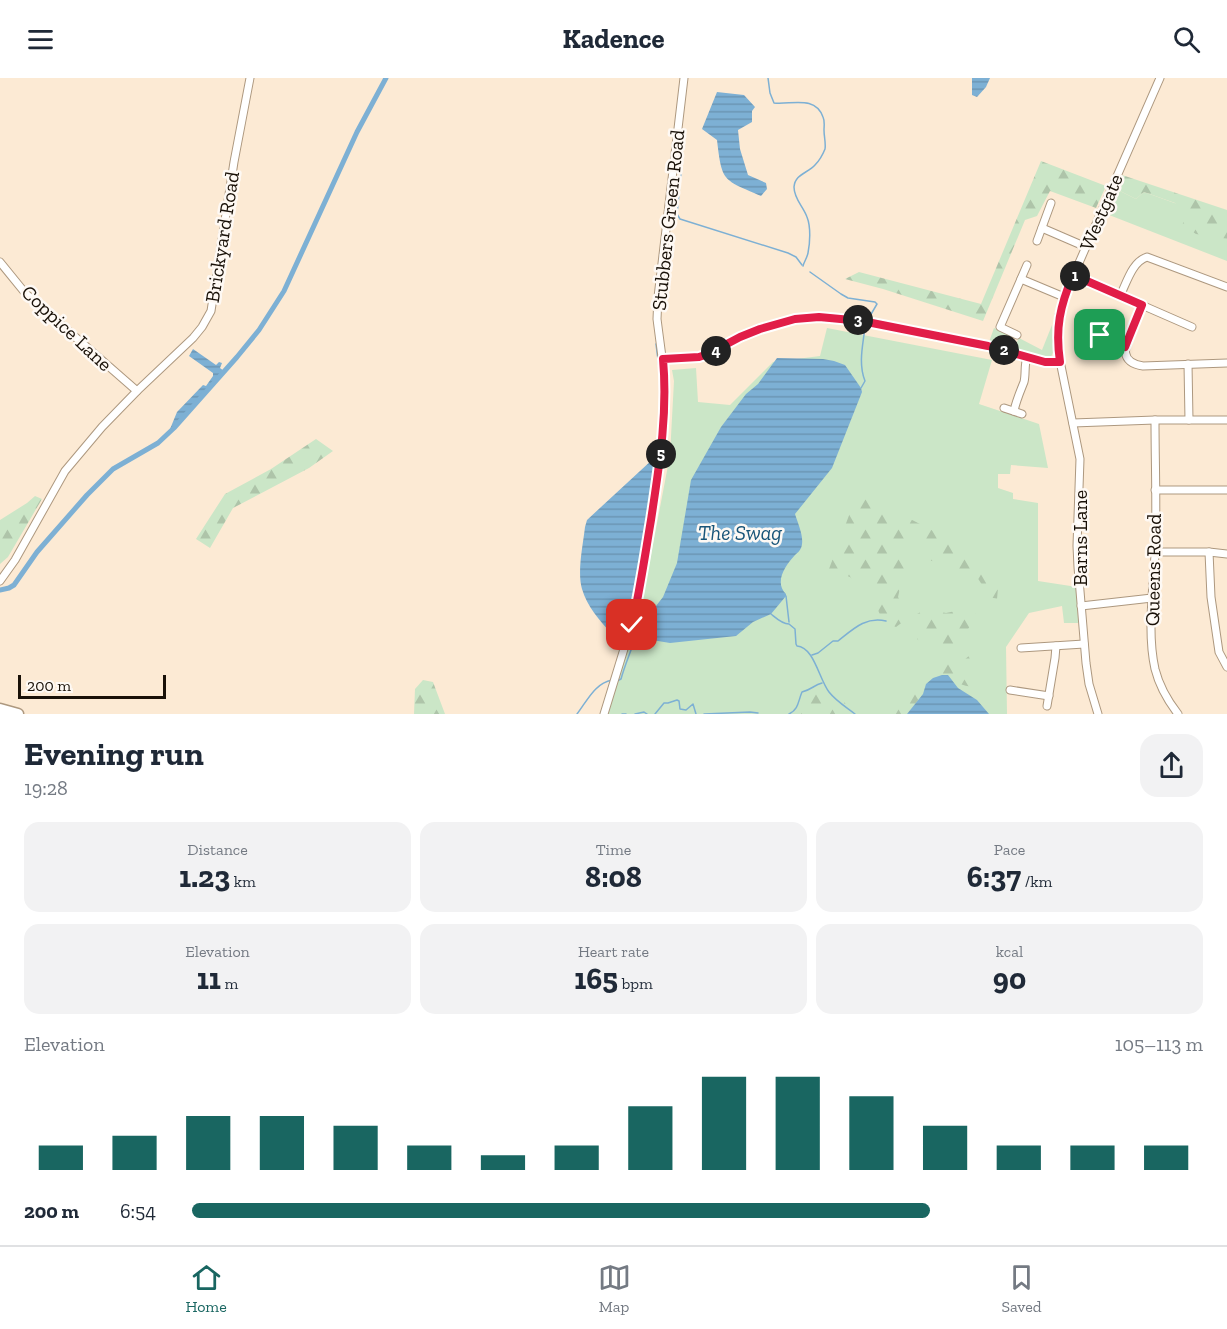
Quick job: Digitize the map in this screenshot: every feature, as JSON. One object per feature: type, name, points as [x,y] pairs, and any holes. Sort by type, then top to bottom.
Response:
[{"type":"highway","points":[[0,709],[18,714]]},
{"type":"street","name":"Brickyard Road","points":[[2,578],[15,560],[65,471],[136,391],[193,338],[211,311],[234,162],[250,78]]},
{"type":"street","name":"Stubbers Green Road","points":[[604,714],[633,619],[653,507],[664,422],[665,381],[657,319],[658,297],[684,78]]},
{"type":"street","name":"Westgate","points":[[1059,351],[1058,324],[1064,297],[1160,78]]},
{"type":"street","points":[[1037,241],[1051,203]]},
{"type":"street","points":[[1042,228],[1086,247]]},
{"type":"street","points":[[1120,296],[1136,264],[1140,259],[1147,257],[1227,287]]},
{"type":"street","name":"Coppice Lane","points":[[0,262],[26,294],[136,391]]},
{"type":"street","points":[[1017,335],[1000,327],[1027,265]]},
{"type":"street","points":[[1073,275],[1192,327]]},
{"type":"street","points":[[1021,279],[1064,297]]},
{"type":"street","points":[[1142,305],[1125,347],[1129,360],[1143,366],[1227,363]]},
{"type":"street","points":[[663,359],[699,357],[760,329],[795,319],[819,317],[862,321],[967,341],[1045,362],[1060,362]]},
{"type":"street","points":[[1098,338],[1125,347]]},
{"type":"street","name":"Barns Lane","points":[[1059,351],[1080,466],[1077,546],[1081,606],[1089,684],[1098,714]]},
{"type":"street","points":[[1014,411],[1024,382],[1027,357]]},
{"type":"street","points":[[1188,364],[1189,420]]},
{"type":"street","points":[[1004,408],[1022,414]]},
{"type":"street","name":"Queens Road","points":[[1155,420],[1153,656],[1163,689],[1178,714]]},
{"type":"street","points":[[1073,423],[1227,420]]},
{"type":"street","points":[[1155,490],[1227,490]]},
{"type":"street","points":[[1155,552],[1227,554]]},
{"type":"street","points":[[1209,552],[1211,597],[1219,652],[1227,667]]},
{"type":"street","points":[[1081,606],[1152,598]]},
{"type":"street","points":[[1031,639],[1031,647]]},
{"type":"street","points":[[1021,648],[1084,644]]},
{"type":"street","points":[[1047,706],[1056,646]]},
{"type":"street","points":[[1010,690],[1021,694],[1049,696]]},
{"type":"green space","points":[[1041,161],[1106,186],[1096,208],[1050,191],[1037,216],[1025,220],[983,321],[845,279],[859,272],[981,304]]},
{"type":"green space","points":[[1122,175],[1227,210],[1227,239],[1196,234],[1182,225],[1186,218],[1175,203],[1144,192],[1136,199],[1116,189]]},
{"type":"green space","points":[[1116,189],[1136,199],[1144,192],[1227,222],[1227,261],[1104,213]]},
{"type":"green space","points":[[1052,325],[1054,350],[1051,357],[1043,359],[989,342],[994,328],[1012,336],[1010,340],[1017,342],[1019,338],[1042,350]]},
{"type":"green space","points":[[827,328],[992,360],[979,404],[1039,424],[1048,468],[1011,465],[1010,474],[998,474],[998,488],[1013,493],[1013,499],[1038,503],[1038,581],[1077,587],[1078,623],[1064,623],[1062,606],[1029,613],[1006,647],[1007,714],[608,714],[617,678],[642,602],[670,455],[674,381],[672,370],[696,368],[698,402],[730,405],[773,362],[820,356]]},
{"type":"green space","points":[[316,439],[333,451],[309,468],[233,508],[210,548],[196,539],[225,494],[271,469]]},
{"type":"green space","points":[[35,496],[42,499],[8,557],[0,564],[0,520]]},
{"type":"green space","points":[[868,497],[966,548],[985,567],[998,588],[997,599],[990,597],[975,574],[929,560],[920,547],[907,538],[892,546],[909,570],[898,597],[903,606],[904,621],[896,627],[883,622],[871,593],[850,577],[829,569],[854,502]]},
{"type":"green space","points":[[970,608],[976,610],[976,619],[968,629],[963,644],[950,660],[957,666],[975,653],[970,671],[972,679],[980,682],[979,688],[958,683],[948,675],[926,684],[923,694],[907,714],[889,714],[902,704],[927,669],[943,658],[917,639],[923,629],[917,614],[926,609],[946,613]]},
{"type":"green space","points":[[423,680],[433,682],[445,714],[414,714],[415,689]]},
{"type":"green space","points":[[824,688],[841,698],[853,714],[801,714],[814,695]]},
{"type":"water","points":[[972,78],[990,78],[977,97],[972,95]]},
{"type":"water","points":[[717,92],[744,95],[755,107],[752,111],[752,122],[738,130],[740,149],[748,175],[766,183],[767,189],[761,196],[727,178],[723,172],[717,140],[702,129]]},
{"type":"water","points":[[193,349],[216,365],[219,362],[222,363],[220,368],[224,371],[168,434],[177,412],[203,385],[206,386],[213,376],[213,373],[189,356]]},
{"type":"water","name":"The Swag","points":[[777,358],[823,359],[845,365],[862,392],[832,468],[795,514],[801,531],[802,544],[782,574],[781,584],[786,596],[771,614],[753,622],[736,636],[670,643],[652,640],[643,635],[638,628],[641,609],[652,611],[663,597],[677,563],[691,480],[721,427]]},
{"type":"water","points":[[653,459],[656,463],[633,608],[630,608],[613,634],[594,612],[582,589],[580,567],[585,527],[587,520]]},
{"type":"water","points":[[942,675],[948,675],[958,688],[977,700],[989,714],[907,714],[923,694],[926,684]]},
{"type":"waterway","points":[[0,590],[14,585],[37,552],[113,469],[158,443],[174,428],[259,330],[284,291],[357,132],[386,78]]},
{"type":"waterway","points":[[768,78],[774,103],[808,103],[819,110],[824,120],[825,149],[815,165],[799,176],[794,187],[795,195],[809,225],[809,249],[803,266]]},
{"type":"waterway","points":[[678,164],[681,173],[677,214],[680,219],[788,253],[796,257],[802,265]]},
{"type":"waterway","points":[[810,272],[848,298],[875,302],[877,304],[870,316]]},
{"type":"waterway","points":[[861,388],[865,381],[861,361],[865,327]]},
{"type":"waterway","points":[[656,344],[662,391]]},
{"type":"waterway","points":[[658,447],[662,400]]},
{"type":"waterway","points":[[656,461],[657,455]]},
{"type":"waterway","points":[[786,596],[789,622]]},
{"type":"waterway","points":[[771,614],[795,629],[797,646],[808,652],[829,692],[855,714]]},
{"type":"waterway","points":[[812,655],[866,622],[886,621]]},
{"type":"waterway","points":[[617,681],[621,679],[638,628]]},
{"type":"waterway","points":[[577,714],[596,689],[612,680]]},
{"type":"waterway","points":[[789,714],[796,707],[802,692],[822,683]]},
{"type":"waterway","points":[[655,714],[664,703],[677,700],[680,709],[686,710],[693,704],[696,714]]},
{"type":"waterway","points":[[635,714],[644,712],[647,714]]},
{"type":"waterway","points":[[704,714],[758,713]]},
{"type":"route","points":[[632,625],[661,451],[665,409],[663,359],[699,357],[760,329],[795,319],[819,317],[862,321],[988,346],[1045,362],[1060,362],[1057,340],[1059,315],[1073,275],[1142,305],[1125,347],[1099,337],[1100,335]]}]
